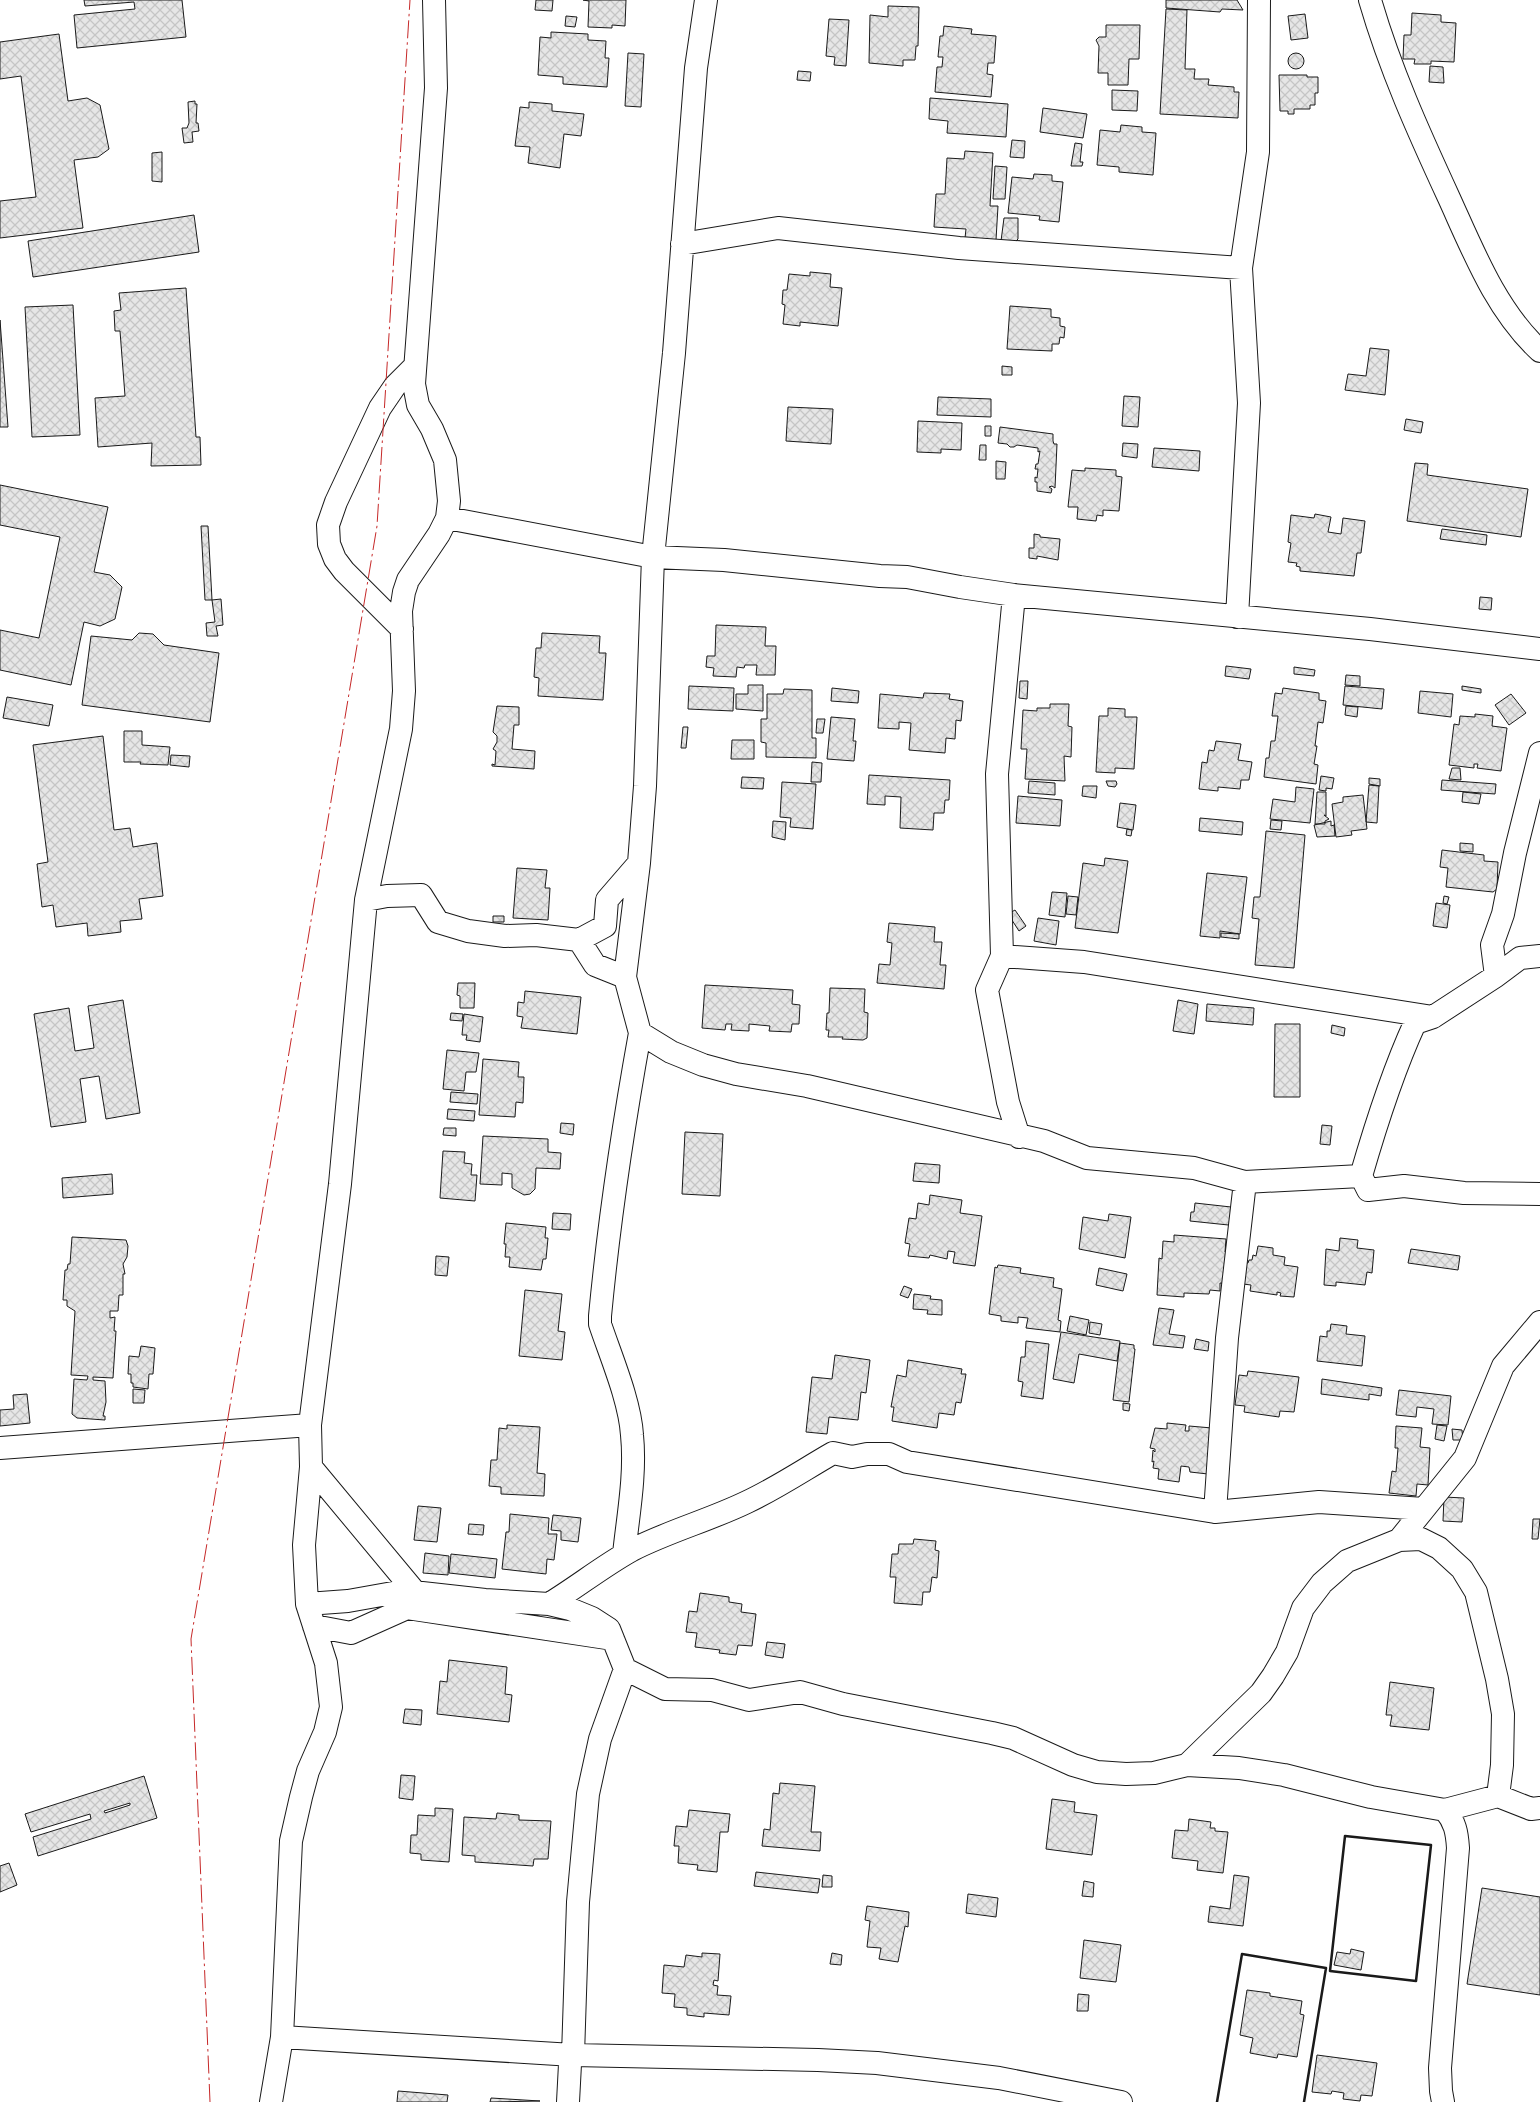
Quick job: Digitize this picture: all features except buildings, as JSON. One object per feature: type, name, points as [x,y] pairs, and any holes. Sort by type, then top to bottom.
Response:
[{"type":"street","points":[[271,2102],[282,2037],[291,1841],[300,1797],[308,1771],[325,1732],[331,1707],[326,1663],[307,1604],[304,1545],[311,1467],[310,1424],[340,1184],[366,900],[401,729],[404,691],[401,611],[406,585],[447,518],[449,501],[445,460],[432,429],[418,406],[414,393],[414,367],[427,224],[436,88],[434,0]]},
{"type":"street","points":[[624,1554],[632,1465],[632,1434],[623,1396],[600,1324],[600,1316],[606,1247],[623,1129],[640,1033],[625,977],[639,863],[645,786],[653,557],[674,353],[696,68],[706,0]]},
{"type":"street","points":[[1237,617],[1249,403],[1241,268],[1258,152],[1259,0]]},
{"type":"street","points":[[1370,0],[1397,81],[1485,276],[1505,312],[1540,351]]},
{"type":"street","points":[[682,244],[778,228],[959,248],[1241,268]]},
{"type":"street","points":[[402,629],[344,572],[328,544],[328,526],[336,502],[380,408],[395,386],[414,367]]},
{"type":"street","points":[[447,518],[653,557],[724,560],[880,576],[907,577],[1014,595],[1108,602],[1540,649]]},
{"type":"street","points":[[1014,595],[997,774],[1002,956],[987,990],[993,1032],[1004,1074],[1008,1102],[1019,1137]]},
{"type":"street","points":[[1496,976],[1492,945],[1503,914],[1515,853],[1540,753]]},
{"type":"street","points":[[366,900],[386,896],[421,895],[438,922],[468,931],[505,936],[536,935],[579,940],[605,926],[607,900],[639,863]]},
{"type":"street","points":[[579,940],[596,965],[625,977]]},
{"type":"street","points":[[1002,956],[1084,962],[1433,1017]]},
{"type":"street","points":[[1540,956],[1520,958],[1433,1017],[1415,1023],[1399,1059],[1383,1104],[1361,1176],[1368,1190],[1404,1186],[1464,1193],[1540,1194]]},
{"type":"street","points":[[640,1033],[671,1052],[703,1065],[736,1074],[806,1086],[1019,1137],[1044,1141],[1087,1158],[1194,1168],[1244,1182],[1361,1176]]},
{"type":"street","points":[[1215,1512],[1227,1338],[1244,1182]]},
{"type":"street","points":[[1400,1540],[1464,1458],[1503,1366],[1540,1322]]},
{"type":"street","points":[[0,1448],[310,1424]]},
{"type":"street","points":[[549,1604],[624,1554],[770,1491],[833,1453],[852,1457],[867,1454],[889,1454],[908,1462],[1215,1512],[1319,1502],[1424,1509]]},
{"type":"street","points":[[311,1467],[415,1592]]},
{"type":"street","points":[[1187,1765],[1265,1688],[1287,1652],[1303,1608],[1322,1583],[1347,1562],[1400,1540],[1421,1539],[1439,1548],[1462,1569],[1476,1592],[1497,1679],[1503,1714],[1502,1764],[1498,1796]]},
{"type":"street","points":[[307,1604],[348,1601],[401,1591],[415,1592],[485,1600],[549,1604],[570,1609],[592,1618],[610,1629],[625,1669],[600,1739],[588,1794],[578,1902],[572,2060],[568,2102]]},
{"type":"street","points":[[314,1626],[351,1633],[407,1608],[613,1639]]},
{"type":"street","points":[[625,1669],[665,1689],[712,1690],[749,1700],[800,1692],[843,1704],[992,1733],[1013,1738],[1074,1765],[1097,1772],[1154,1773],[1187,1765],[1239,1768],[1284,1775],[1371,1797],[1445,1810],[1498,1796],[1531,1809],[1540,1808]]},
{"type":"street","points":[[1444,2102],[1441,2091],[1440,2068],[1458,1848],[1456,1826],[1453,1818],[1445,1810]]},
{"type":"street","points":[[282,2037],[572,2060],[804,2060],[877,2063],[999,2078],[1121,2102]]},
{"type":"wall","points":[[1345,1836],[1431,1845],[1416,1981],[1330,1971],[1345,1836]]},
{"type":"wall","points":[[1217,2102],[1242,1954],[1326,1968],[1304,2102]]},
{"type":"power","points":[[210,2102],[191,1639],[377,526],[410,0]]}]
